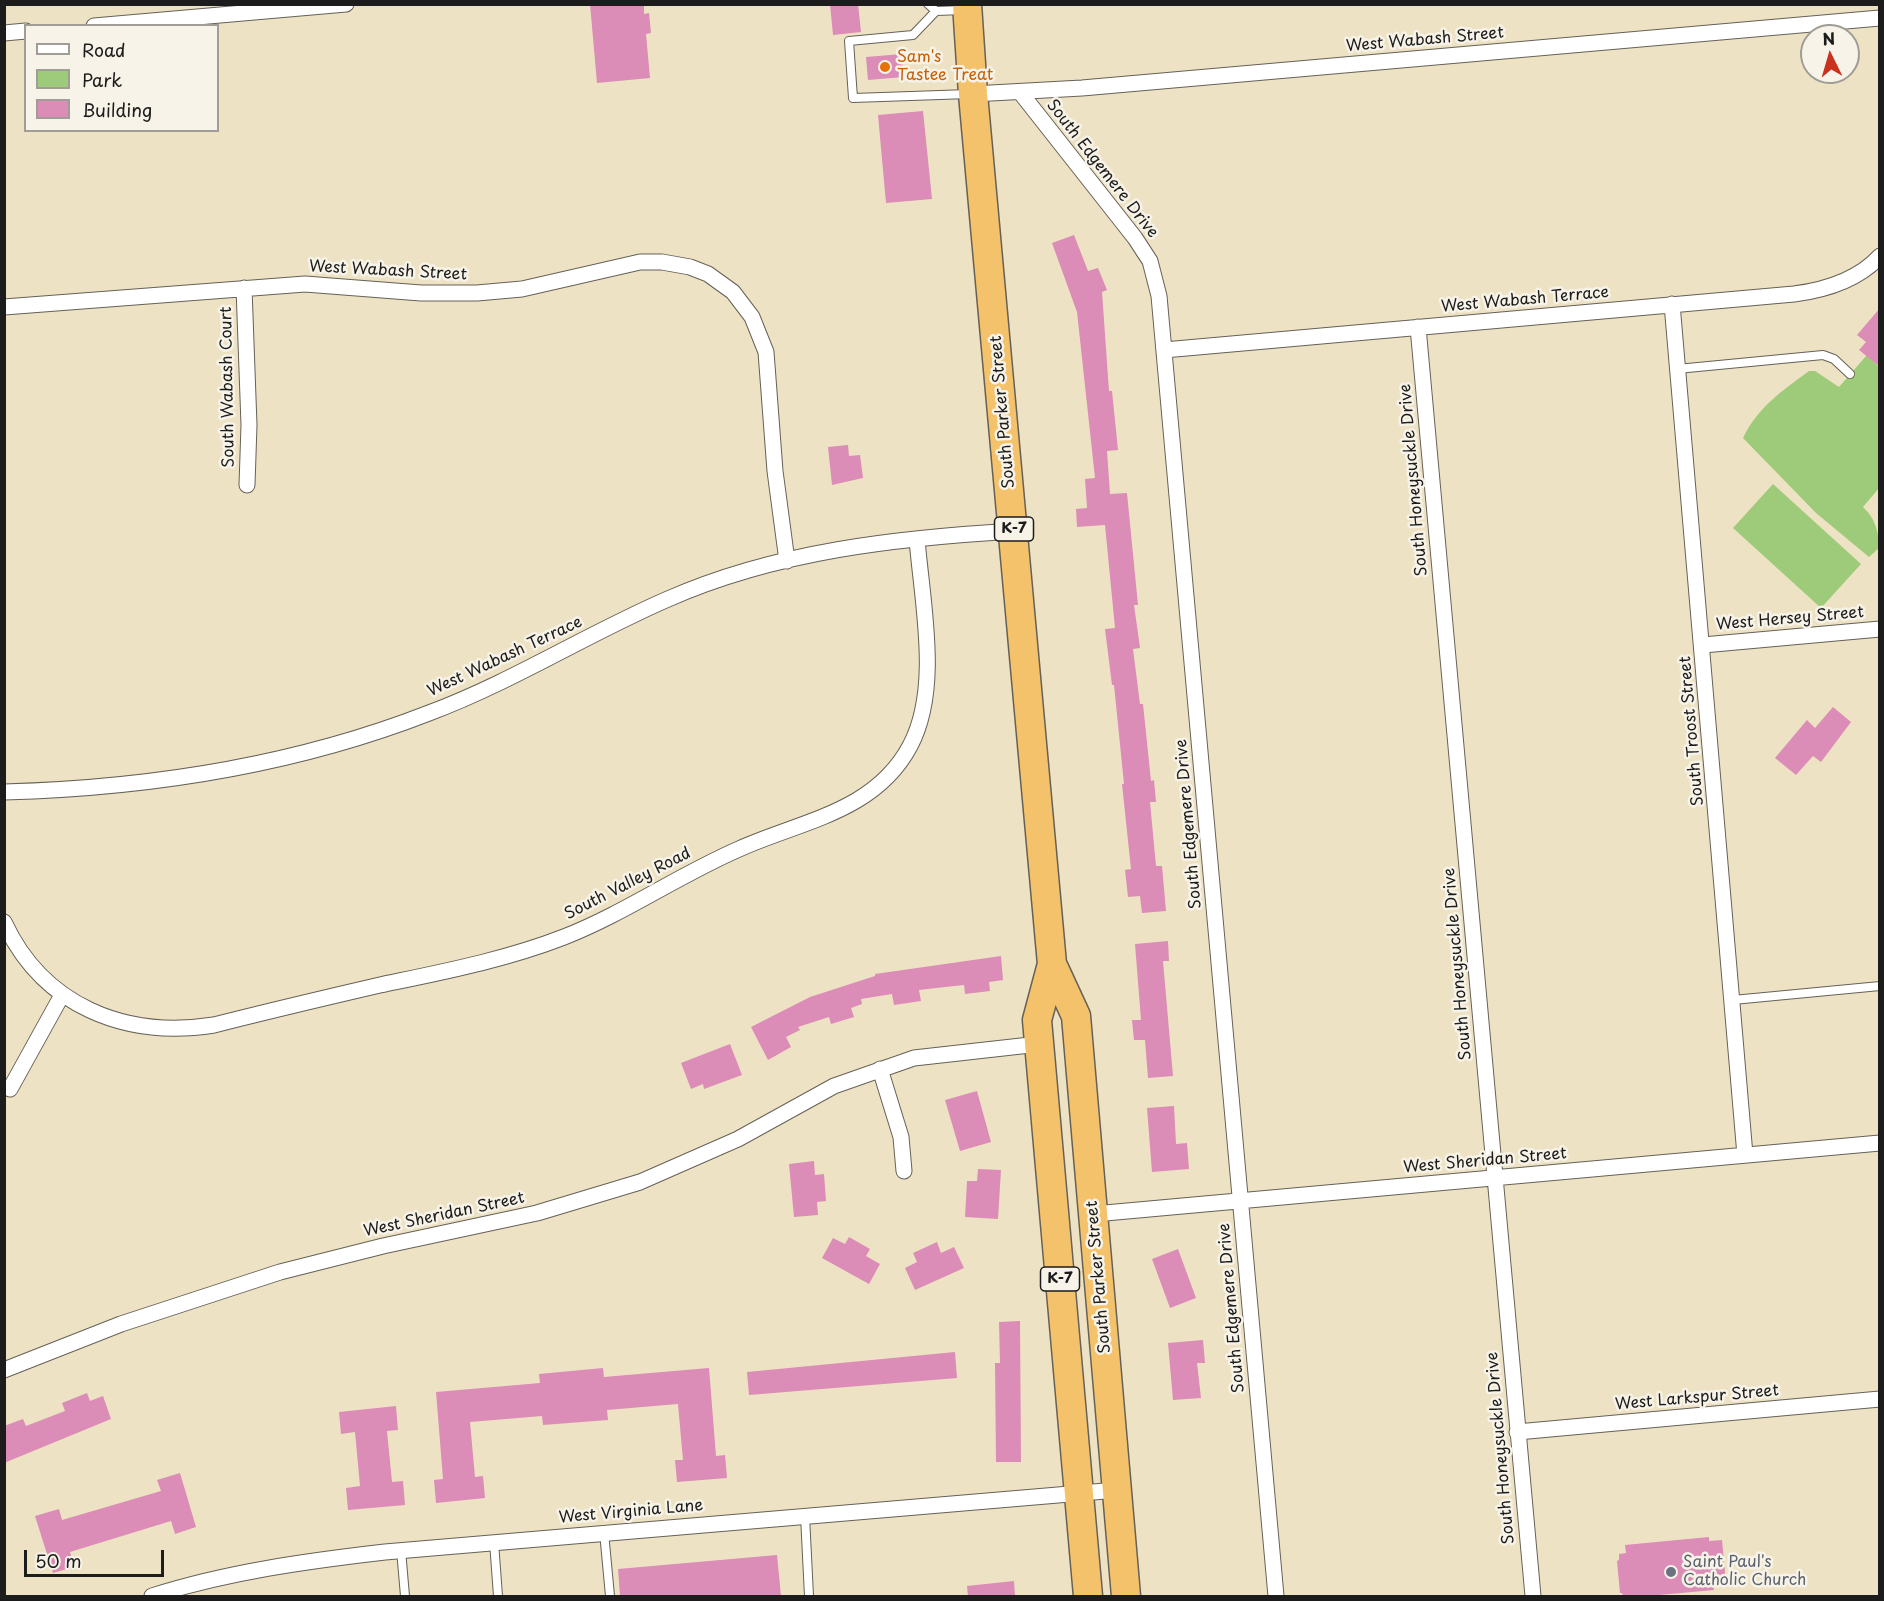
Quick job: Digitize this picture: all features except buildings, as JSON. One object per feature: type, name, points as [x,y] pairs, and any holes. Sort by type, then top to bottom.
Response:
[{"type":"highway","name":"South Parker Street","points":[[968,7],[973,94],[1052,964],[1076,1016],[1126,1596]]},
{"type":"highway","name":"South Parker Street","points":[[1052,964],[1037,1020],[1088,1596]]},
{"type":"street","points":[[117,24],[346,4]]},
{"type":"street","name":"West Wabash Street","points":[[973,94],[1020,92],[1880,18]]},
{"type":"street","points":[[4,33],[24,31]]},
{"type":"street","name":"South Edgemere Drive","points":[[1020,92],[1135,238],[1150,261],[1159,297],[1276,1596]]},
{"type":"street","name":"West Wabash Terrace","points":[[1164,350],[1818,291],[1859,273],[1880,256]]},
{"type":"street","name":"West Wabash Street","points":[[4,307],[322,284],[421,293],[477,293],[522,289],[640,262],[681,265],[708,274],[732,292],[752,317],[766,352],[775,471],[787,561]]},
{"type":"street","name":"South Wabash Court","points":[[244,288],[249,425],[247,485]]},
{"type":"street","name":"South Troost Street","points":[[1672,304],[1703,645],[1744,1155]]},
{"type":"street","name":"South Honeysuckle Drive","points":[[1418,327],[1533,1596]]},
{"type":"street","name":"West Wabash Terrace","points":[[4,792],[163,782],[292,756],[361,737],[478,693],[669,598],[725,577],[860,545],[1014,531]]},
{"type":"street","name":"South Valley Road","points":[[4,922],[21,951],[39,973],[62,994],[88,1011],[123,1023],[154,1029],[190,1029],[464,968],[563,938],[637,904],[715,860],[853,805],[881,784],[897,766],[910,746],[922,716],[928,684],[917,539]]},
{"type":"street","name":"West Hersey Street","points":[[1703,645],[1880,629]]},
{"type":"street","points":[[10,1089],[62,994]]},
{"type":"street","name":"West Sheridan Street","points":[[4,1370],[132,1321],[279,1272],[383,1246],[537,1213],[640,1182],[738,1139],[834,1086],[914,1058],[955,1051],[1039,1044]]},
{"type":"street","points":[[880,1069],[901,1137],[904,1171]]},
{"type":"street","name":"West Sheridan Street","points":[[1094,1214],[1880,1143]]},
{"type":"street","name":"West Larkspur Street","points":[[1517,1432],[1880,1399]]},
{"type":"street","name":"West Virginia Lane","points":[[152,1596],[276,1566],[401,1550],[1117,1490]]},
{"type":"lane","points":[[928,4],[936,11]]},
{"type":"lane","points":[[968,7],[936,11],[913,35],[849,41],[853,98],[973,94]]},
{"type":"lane","points":[[1677,369],[1824,356],[1834,359],[1850,374]]},
{"type":"lane","points":[[1733,1000],[1880,986]]},
{"type":"lane","points":[[806,1516],[809,1596]]},
{"type":"lane","points":[[604,1532],[610,1596]]},
{"type":"lane","points":[[494,1542],[498,1596]]},
{"type":"lane","points":[[401,1550],[405,1596]]},
{"type":"green space","points":[[1867,355],[1879,367],[1880,487],[1863,507],[1876,526],[1879,548],[1869,557],[1816,513],[1743,438],[1763,408],[1809,371],[1815,371],[1839,387]]},
{"type":"green space","points":[[1773,484],[1861,564],[1821,608],[1733,528]]},
{"type":"place","name":"Sam's Tastee Treat","points":[[885,67]]},
{"type":"place","name":"Saint Paul's Catholic Church","points":[[1671,1572]]}]
